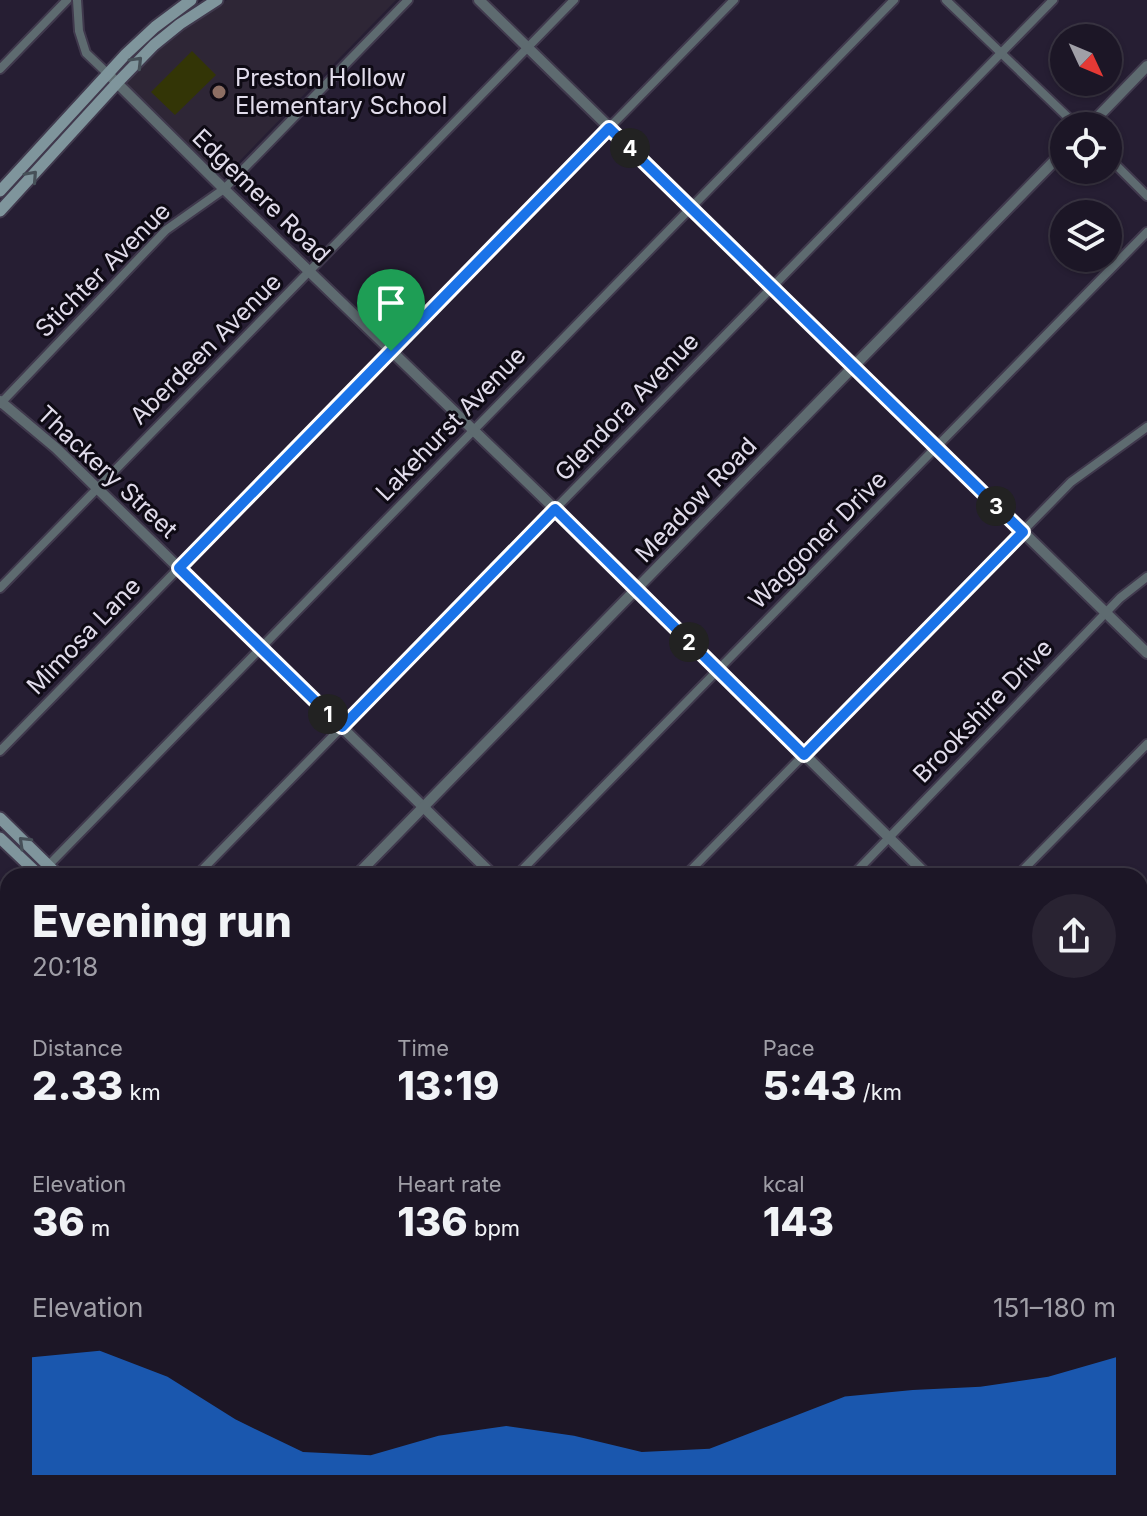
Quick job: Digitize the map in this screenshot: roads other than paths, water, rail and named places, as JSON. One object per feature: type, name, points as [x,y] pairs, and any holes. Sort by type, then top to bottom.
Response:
[{"type":"main road","points":[[0,191],[107,73],[155,27],[191,0]]},
{"type":"main road","points":[[0,211],[154,45],[217,0]]},
{"type":"main road","points":[[0,818],[51,868]]},
{"type":"main road","points":[[0,838],[31,868]]},
{"type":"street","points":[[0,69],[67,0]]},
{"type":"street","name":"Edgemere Road","points":[[77,0],[79,31],[86,53],[920,868]]},
{"type":"street","name":"Stichter Avenue","points":[[0,402],[166,230],[224,189],[408,0]]},
{"type":"street","points":[[479,0],[1147,653]]},
{"type":"street","name":"Aberdeen Avenue","points":[[0,588],[574,0]]},
{"type":"street","name":"Mimosa Lane","points":[[0,751],[734,0]]},
{"type":"street","name":"Lakehurst Avenue","points":[[46,868],[894,0]]},
{"type":"street","points":[[946,0],[1063,112]]},
{"type":"street","name":"Glendora Avenue","points":[[204,868],[1053,0]]},
{"type":"street","points":[[1103,112],[1147,66]]},
{"type":"street","name":"Meadow Road","points":[[364,868],[1050,165]]},
{"type":"street","points":[[1122,171],[1147,196]]},
{"type":"street","name":"Waggoner Drive","points":[[524,868],[1147,232]]},
{"type":"street","name":"Thackery Street","points":[[0,402],[42,434],[486,868]]},
{"type":"street","points":[[693,868],[1071,482],[1147,427]]},
{"type":"street","name":"Brookshire Drive","points":[[860,868],[1120,598],[1147,577]]},
{"type":"street","points":[[1025,868],[1147,744]]},
{"type":"place","name":"Preston Hollow Elementary School","points":[[219,92]]}]
